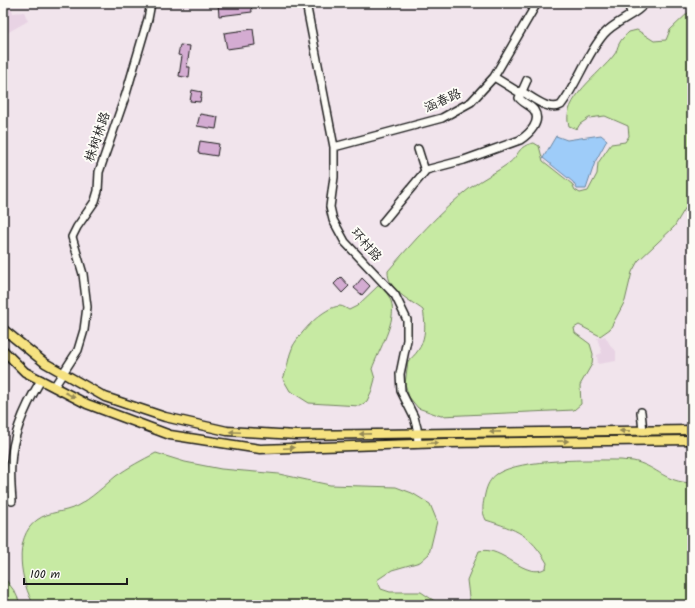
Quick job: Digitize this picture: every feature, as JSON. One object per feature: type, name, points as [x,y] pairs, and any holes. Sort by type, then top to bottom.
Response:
[{"type":"main road","points":[[3,328],[45,363],[105,397],[165,417],[227,432],[296,435],[692,430]]},
{"type":"main road","points":[[3,350],[26,372],[87,404],[170,435],[260,449],[418,444],[692,440]]},
{"type":"street","name":"株树林路","points":[[54,387],[78,350],[84,330],[87,307],[83,274],[72,238],[76,227],[97,196],[99,172],[126,94],[148,19],[151,3]]},
{"type":"street","name":"环村路","points":[[306,3],[334,147],[334,177],[330,207],[333,220],[345,242],[395,295],[407,320],[408,340],[400,374],[400,392],[414,417],[418,433],[418,444]]},
{"type":"street","name":"涵春路","points":[[334,147],[442,118],[472,102],[494,77],[537,3]]},
{"type":"street","points":[[628,3],[631,13]]},
{"type":"street","points":[[494,77],[520,92],[551,107],[557,108],[561,105],[603,35],[631,13],[640,9],[645,3]]},
{"type":"street","points":[[383,222],[425,171],[464,160],[520,140],[528,134],[534,126],[536,117],[534,110],[519,100],[520,92],[527,80]]},
{"type":"street","points":[[418,149],[425,171]]},
{"type":"street","points":[[12,501],[10,463],[16,433],[26,406],[41,380]]},
{"type":"street","points":[[641,412],[643,431]]},
{"type":"shaded area","points":[[3,3],[10,3],[13,13],[24,12],[28,21],[5,34],[3,33]]},
{"type":"shaded area","points":[[605,336],[612,348],[616,351],[616,361],[598,364],[597,355],[602,353],[597,338]]},
{"type":"green space","points":[[692,9],[692,203],[686,207],[674,227],[638,261],[632,272],[625,301],[610,329],[600,336],[579,325],[574,328],[575,333],[590,344],[593,354],[592,364],[580,385],[581,404],[574,410],[441,416],[418,408],[409,397],[405,384],[408,361],[418,350],[423,338],[425,325],[423,310],[395,289],[391,284],[388,271],[437,217],[459,197],[470,188],[513,160],[524,146],[528,144],[534,143],[539,146],[543,161],[572,184],[575,190],[580,193],[588,191],[597,174],[598,163],[611,144],[625,142],[629,136],[628,126],[605,116],[589,118],[580,124],[577,129],[569,126],[568,116],[570,106],[583,88],[615,54],[621,40],[629,32],[637,30],[654,41],[666,40],[670,30]]},
{"type":"green space","points":[[378,286],[384,290],[391,301],[392,317],[390,326],[372,369],[375,379],[367,401],[360,406],[309,403],[290,391],[283,379],[291,350],[301,334],[320,315],[333,307],[340,306],[349,310],[357,306]]},
{"type":"green space","points":[[156,453],[185,462],[221,469],[279,474],[330,485],[396,487],[412,493],[430,504],[437,521],[429,554],[420,562],[392,570],[377,580],[381,589],[390,592],[421,592],[436,602],[436,605],[34,605],[25,585],[21,561],[24,538],[29,528],[42,517],[67,510],[82,503],[98,492],[116,476]]},
{"type":"green space","points":[[575,460],[621,460],[637,462],[675,480],[692,483],[692,605],[470,605],[467,580],[479,551],[497,553],[530,570],[538,571],[546,568],[547,563],[535,545],[522,534],[486,520],[484,516],[483,504],[489,482],[492,478],[508,469],[523,465]]},
{"type":"green space","points":[[3,576],[15,592],[21,605],[3,605]]},
{"type":"water","points":[[601,135],[607,140],[595,162],[586,189],[577,189],[573,182],[543,158],[556,136],[567,140]]},
{"type":"building","points":[[218,3],[251,3],[252,12],[219,16]]},
{"type":"building","points":[[253,29],[255,45],[227,49],[224,33]]},
{"type":"building","points":[[180,45],[190,46],[187,67],[190,67],[189,78],[179,76],[182,56],[178,55]]},
{"type":"building","points":[[192,90],[202,92],[200,102],[190,101]]},
{"type":"building","points":[[200,114],[218,117],[216,129],[197,126]]},
{"type":"building","points":[[200,141],[219,144],[217,156],[198,153]]},
{"type":"building","points":[[341,277],[349,286],[342,293],[334,284]]},
{"type":"building","points":[[362,278],[370,286],[362,295],[354,288]]}]
